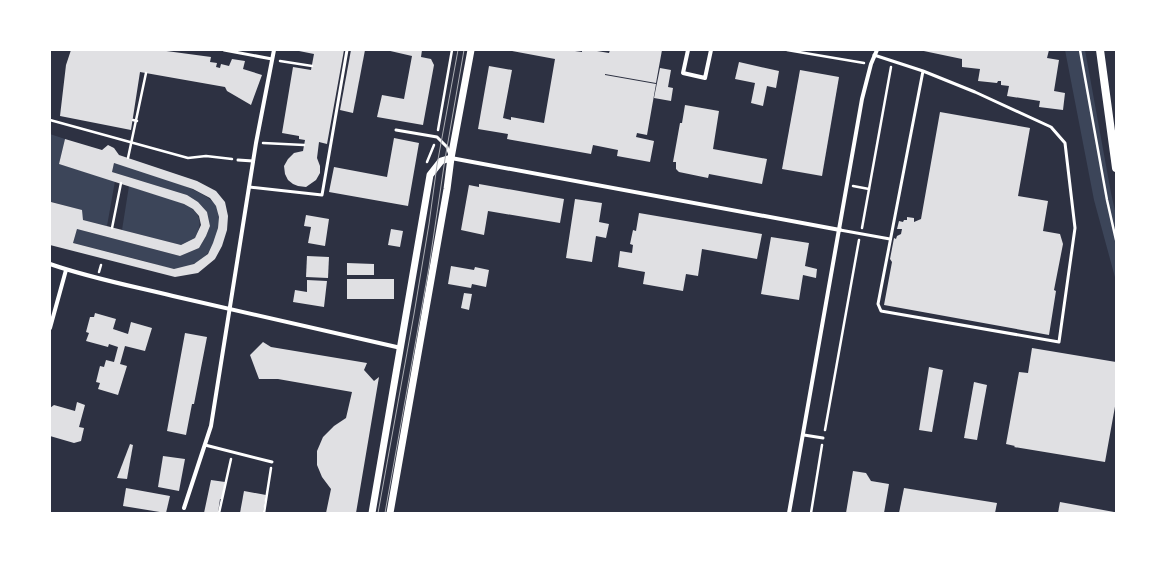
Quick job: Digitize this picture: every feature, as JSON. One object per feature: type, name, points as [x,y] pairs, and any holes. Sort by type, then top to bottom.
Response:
[{"type":"main road","points":[[1100,50],[1116,168]]},
{"type":"street","points":[[184,508],[211,426],[256,143],[274,50]]},
{"type":"street","points":[[390,513],[471,50]]},
{"type":"street","points":[[688,50],[683,73],[705,78],[711,50]]},
{"type":"street","points":[[789,513],[804,435],[862,99],[871,64],[877,50]]},
{"type":"street","points":[[372,513],[430,175],[441,161],[451,158],[840,230]]},
{"type":"street","points":[[50,264],[66,270],[230,310],[401,348]]},
{"type":"street","points":[[50,328],[66,270]]},
{"type":"lane","points":[[224,50],[272,59]]},
{"type":"lane","points":[[251,55],[252,50]]},
{"type":"lane","points":[[249,187],[322,195],[347,50]]},
{"type":"lane","points":[[874,55],[923,71],[975,92],[1051,127],[1065,143],[1076,228],[1059,342],[881,311],[878,304],[923,71]]},
{"type":"lane","points":[[396,130],[437,137],[447,148],[451,158]]},
{"type":"lane","points":[[238,160],[253,161]]},
{"type":"lane","points":[[840,230],[890,239]]},
{"type":"lane","points":[[804,435],[823,438]]},
{"type":"lane","points":[[205,445],[272,462]]},
{"type":"path","points":[[787,50],[871,64]]},
{"type":"path","points":[[1080,50],[1107,200],[1116,240]]},
{"type":"path","points":[[272,59],[312,66]]},
{"type":"path","points":[[810,513],[892,61]]},
{"type":"path","points":[[128,158],[146,73]]},
{"type":"path","points":[[50,120],[188,158],[206,156],[238,160]]},
{"type":"path","points":[[133,120],[137,121]]},
{"type":"path","points":[[256,143],[304,145]]},
{"type":"path","points":[[112,228],[120,183]]},
{"type":"path","points":[[848,185],[869,189]]},
{"type":"path","points":[[219,513],[232,452]]},
{"type":"path","points":[[264,513],[272,462]]},
{"type":"shaded area","points":[[1065,50],[1085,50],[1116,215],[1116,281],[1094,200]]},
{"type":"shaded area","points":[[50,134],[65,139],[59,164],[115,181],[107,226],[83,220],[81,210],[52,202],[50,203]]},
{"type":"shaded area","points":[[114,163],[153,174],[185,186],[210,199],[218,211],[219,223],[210,250],[204,258],[184,268],[174,269],[73,243],[77,229],[180,256],[199,248],[206,236],[210,226],[207,212],[198,202],[187,195],[112,172]]},
{"type":"shaded area","points":[[129,186],[173,200],[194,210],[200,221],[199,229],[195,238],[181,245],[122,230]]},
{"type":"building","points":[[71,50],[159,50],[211,57],[210,62],[217,63],[216,67],[220,68],[221,64],[229,66],[232,59],[245,61],[243,69],[262,75],[251,105],[227,91],[225,87],[140,72],[131,130],[60,116],[66,65]]},
{"type":"building","points":[[294,50],[344,50],[327,144],[319,142],[317,158],[320,166],[320,173],[316,180],[306,187],[298,186],[288,180],[285,174],[284,166],[294,153],[303,151],[305,140],[299,139],[299,136],[282,133],[293,67],[311,70],[314,54]]},
{"type":"building","points":[[351,50],[365,50],[353,113],[340,110]]},
{"type":"building","points":[[386,50],[422,50],[421,57],[431,59],[434,65],[423,125],[377,117],[382,95],[404,99],[412,56]]},
{"type":"building","points":[[507,50],[568,50],[582,52],[582,50],[591,50],[609,53],[610,50],[662,50],[656,83],[605,74],[656,84],[647,135],[637,133],[636,137],[654,141],[650,162],[617,156],[618,150],[593,145],[591,154],[507,139],[508,134],[478,129],[489,66],[512,70],[503,118],[511,120],[511,117],[544,123],[555,59]]},
{"type":"building","points":[[919,50],[1049,50],[1047,58],[1059,60],[1054,91],[1065,93],[1063,110],[1039,107],[1040,101],[1007,96],[1009,86],[1001,85],[1001,81],[998,81],[997,83],[978,81],[980,69],[962,67],[962,59]]},
{"type":"building","points":[[739,62],[779,71],[776,88],[767,86],[763,106],[751,103],[755,83],[735,79]]},
{"type":"building","points":[[660,68],[671,70],[668,87],[673,88],[671,101],[654,98]]},
{"type":"building","points":[[800,70],[839,77],[822,176],[782,169]]},
{"type":"building","points":[[685,105],[719,111],[713,149],[767,159],[762,184],[709,174],[708,178],[679,172],[676,169],[676,162],[673,162]]},
{"type":"building","points":[[940,112],[1030,128],[1018,196],[1048,201],[1043,231],[1060,234],[1063,244],[1054,290],[1056,291],[1049,335],[884,305],[892,262],[890,259],[894,238],[896,239],[897,236],[901,234],[902,229],[897,229],[899,221],[903,222],[904,220],[907,220],[907,217],[914,218],[914,222],[921,219]]},
{"type":"building","points":[[394,138],[419,143],[408,206],[329,192],[334,167],[387,177]]},
{"type":"building","points":[[65,139],[102,150],[108,145],[114,148],[119,155],[197,181],[216,191],[225,202],[228,216],[227,230],[222,246],[215,259],[198,273],[175,277],[50,245],[51,202],[82,210],[83,220],[181,245],[195,238],[201,225],[199,216],[193,209],[184,204],[59,164]],"holes":[[[114,163],[193,189],[210,198],[216,206],[219,217],[218,228],[208,254],[194,264],[174,269],[73,243],[77,229],[180,256],[199,248],[210,226],[207,212],[198,202],[187,195],[112,172]]]},
{"type":"building","points":[[479,184],[564,199],[560,223],[488,211],[484,235],[461,230],[469,185],[479,187]]},
{"type":"building","points":[[575,199],[602,203],[599,222],[609,224],[606,238],[596,236],[592,262],[566,258]]},
{"type":"building","points":[[639,213],[762,234],[757,259],[702,249],[698,276],[686,274],[683,291],[643,284],[645,272],[618,267],[620,251],[632,253],[633,245],[630,244],[633,230],[636,231]]},
{"type":"building","points":[[306,215],[329,219],[325,246],[308,243],[311,227],[304,226]]},
{"type":"building","points":[[391,229],[403,231],[400,247],[388,245]]},
{"type":"building","points":[[771,237],[809,243],[805,266],[817,269],[816,278],[803,275],[799,300],[761,294]]},
{"type":"building","points":[[307,256],[329,257],[328,278],[306,277]]},
{"type":"building","points":[[347,263],[374,264],[374,275],[347,275]]},
{"type":"building","points":[[451,266],[474,270],[475,267],[489,270],[486,287],[472,284],[471,288],[448,284]]},
{"type":"building","points":[[347,279],[394,279],[394,299],[347,299]]},
{"type":"building","points":[[307,280],[327,281],[324,307],[293,302],[295,290],[307,292]]},
{"type":"building","points":[[464,293],[472,294],[469,310],[461,308]]},
{"type":"building","points":[[95,313],[116,319],[113,329],[128,334],[131,322],[152,328],[145,351],[125,346],[120,364],[127,366],[118,395],[98,389],[100,383],[96,382],[100,366],[104,367],[106,360],[114,362],[118,347],[109,344],[108,347],[86,341],[89,333],[86,332],[90,317],[94,317]]},
{"type":"building","points":[[185,333],[207,337],[194,404],[192,404],[186,435],[167,431]]},
{"type":"building","points":[[263,342],[271,347],[367,363],[364,370],[374,381],[379,377],[356,513],[326,513],[331,489],[322,477],[317,465],[317,451],[323,437],[334,426],[346,418],[352,392],[278,379],[259,379],[250,355]]},
{"type":"building","points":[[1032,348],[1116,362],[1116,401],[1105,462],[1014,447],[1015,446],[1006,444],[1019,372],[1028,373]]},
{"type":"building","points":[[929,367],[943,370],[932,432],[919,430]]},
{"type":"building","points":[[974,382],[987,385],[977,440],[964,438]]},
{"type":"building","points":[[77,402],[85,405],[79,427],[84,428],[81,441],[74,443],[50,436],[50,408],[54,405],[75,411]]},
{"type":"building","points":[[130,444],[133,445],[127,479],[117,478]]},
{"type":"building","points":[[163,456],[185,459],[179,491],[158,487]]},
{"type":"building","points":[[853,471],[866,473],[871,481],[889,484],[884,513],[846,513]]},
{"type":"building","points":[[211,480],[225,482],[222,499],[220,499],[218,513],[204,513]]},
{"type":"building","points":[[126,488],[170,496],[166,513],[123,506]]},
{"type":"building","points":[[904,488],[997,503],[995,513],[899,513]]},
{"type":"building","points":[[244,491],[266,495],[263,513],[240,513]]},
{"type":"building","points":[[1060,502],[1114,512],[1114,513],[1058,513]]},
{"type":"tram line","points":[[378,513],[414,314],[437,165],[458,50]]},
{"type":"tram line","points":[[385,513],[429,267],[445,159],[464,50]]}]
